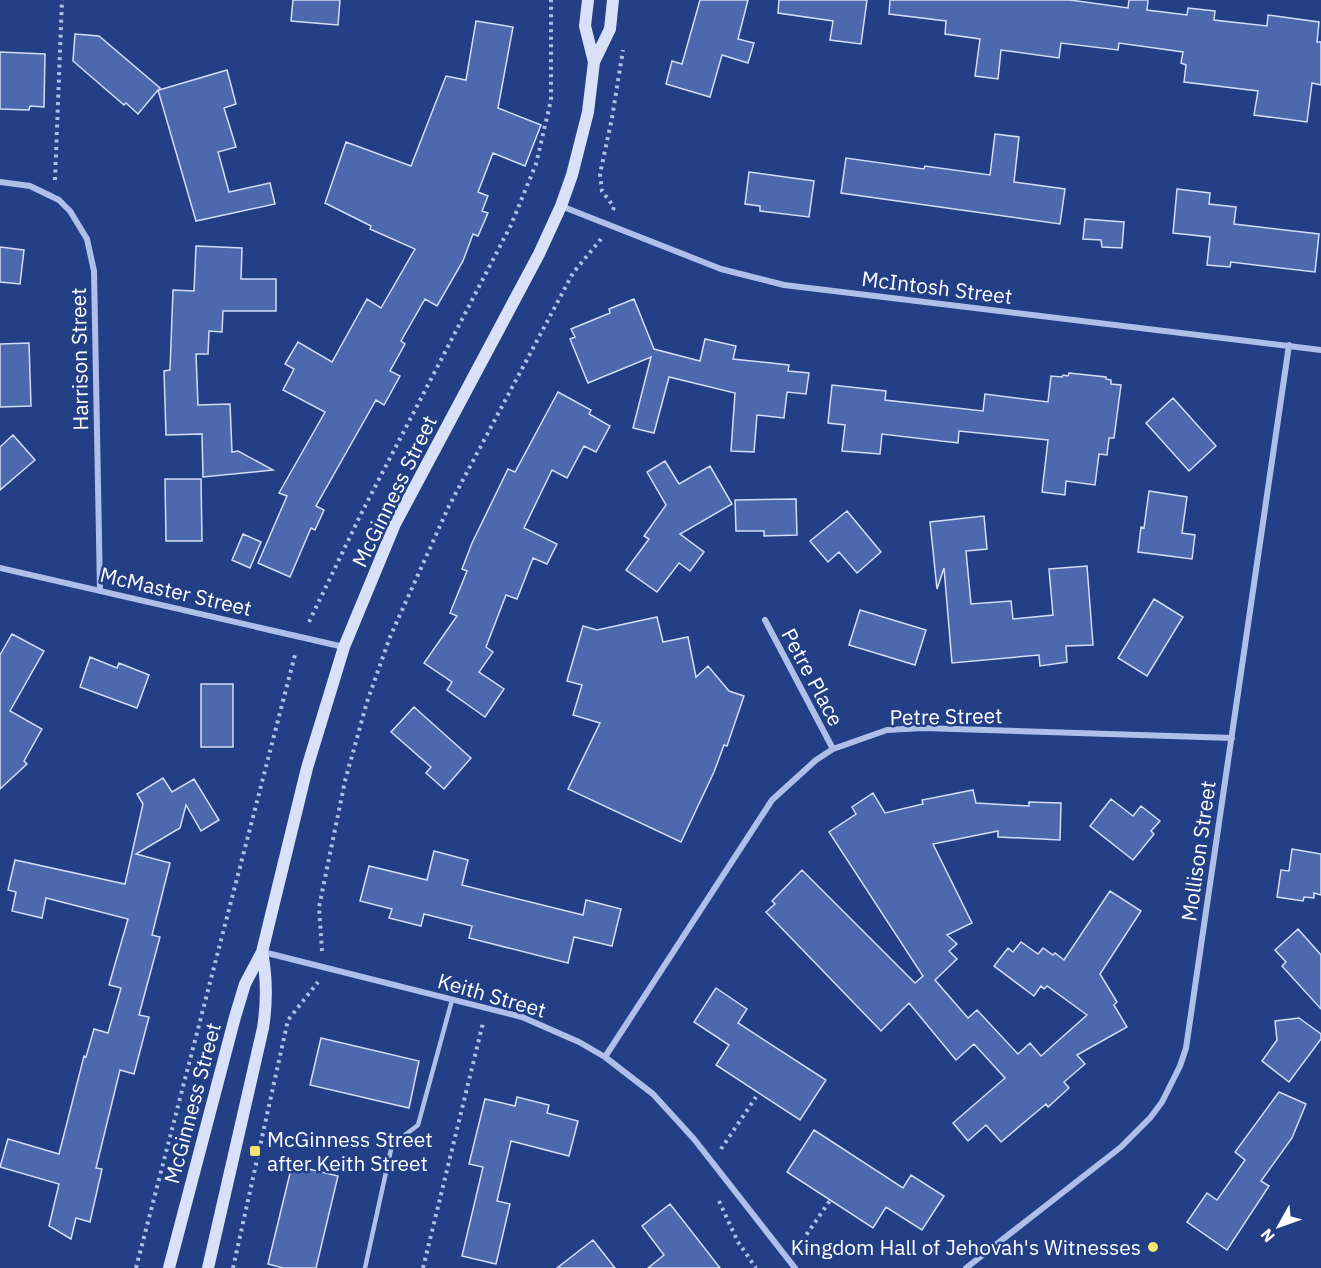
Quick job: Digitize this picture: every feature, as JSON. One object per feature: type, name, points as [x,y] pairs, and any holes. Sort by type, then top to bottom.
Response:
[{"type":"street","name":"McGinness Street","points":[[588,0],[585,26],[594,62]]},
{"type":"street","name":"McGinness Street","points":[[169,1268],[235,1017],[245,984],[262,952],[307,768],[344,647],[395,524],[539,254],[561,206],[572,175],[588,112],[594,62],[609,29],[613,0]]},
{"type":"street","name":"Harrison Street","points":[[0,182],[30,186],[55,198],[70,212],[87,239],[94,271],[100,591]]},
{"type":"street","name":"McIntosh Street","points":[[561,206],[721,269],[784,285],[1321,350]]},
{"type":"street","name":"Mollison Street","points":[[966,1268],[1121,1147],[1150,1118],[1162,1102],[1180,1066],[1186,1048],[1289,345]]},
{"type":"street","name":"McMaster Street","points":[[0,568],[344,647]]},
{"type":"street","name":"Petre Place","points":[[765,620],[833,749]]},
{"type":"street","name":"Petre Street","points":[[605,1057],[772,800],[816,760],[833,749],[887,730],[923,728],[1232,738]]},
{"type":"street","name":"McGinness Street","points":[[208,1268],[263,1028],[266,1008],[266,970],[262,952]]},
{"type":"street","name":"Keith Street","points":[[262,952],[522,1017],[579,1042],[605,1057],[653,1094],[711,1160],[795,1268]]},
{"type":"lane","points":[[365,1268],[392,1145],[418,1125],[452,1000]]},
{"type":"path","points":[[55,198],[62,0]]},
{"type":"path","points":[[310,620],[362,512],[511,225],[536,164],[551,100],[551,0]]},
{"type":"path","points":[[614,207],[602,191],[600,174],[624,47]]},
{"type":"path","points":[[322,951],[319,907],[345,781],[367,702],[390,637],[454,496],[573,273],[601,240]]},
{"type":"path","points":[[136,1268],[293,657]]},
{"type":"path","points":[[233,1268],[288,1020],[318,983]]},
{"type":"path","points":[[423,1268],[486,1008]]},
{"type":"path","points":[[711,1160],[756,1097]]},
{"type":"path","points":[[718,1198],[738,1242],[756,1268]]},
{"type":"path","points":[[786,1257],[798,1246],[831,1199]]},
{"type":"building","points":[[293,0],[340,0],[338,25],[291,21]]},
{"type":"building","points":[[700,0],[748,0],[738,39],[754,43],[748,63],[722,55],[710,97],[666,84],[672,61],[682,64]]},
{"type":"building","points":[[779,0],[867,0],[861,44],[830,40],[833,21],[778,13]]},
{"type":"building","points":[[890,0],[1070,0],[1128,8],[1129,0],[1148,0],[1147,10],[1187,15],[1188,8],[1215,11],[1214,20],[1267,26],[1268,15],[1319,22],[1317,42],[1321,42],[1321,85],[1312,83],[1307,122],[1254,115],[1258,91],[1184,82],[1186,65],[1181,63],[1183,52],[1119,43],[1118,50],[1061,43],[1059,58],[1001,50],[998,79],[975,76],[980,39],[945,34],[946,21],[889,14]]},
{"type":"building","points":[[476,21],[513,27],[498,108],[541,125],[525,166],[493,153],[478,192],[488,196],[482,211],[488,213],[478,236],[473,234],[463,261],[437,306],[425,299],[401,341],[405,344],[390,371],[400,376],[384,405],[376,400],[316,506],[324,510],[315,530],[311,528],[290,577],[258,563],[287,496],[279,493],[325,412],[283,390],[294,369],[285,364],[298,342],[332,362],[367,299],[381,308],[415,249],[370,229],[371,226],[325,203],[346,142],[411,166],[446,76],[466,80]]},
{"type":"building","points":[[75,34],[99,36],[160,88],[159,90],[227,70],[236,104],[224,108],[236,147],[218,152],[229,192],[270,183],[275,204],[196,221],[158,90],[138,114],[126,103],[124,105],[73,61]]},
{"type":"building","points":[[0,52],[45,54],[44,107],[30,106],[29,110],[0,109]]},
{"type":"building","points":[[995,134],[1019,137],[1014,182],[1065,189],[1060,224],[841,193],[846,158],[990,175]]},
{"type":"building","points":[[749,172],[814,181],[809,217],[760,211],[760,206],[745,204]]},
{"type":"building","points":[[1177,189],[1210,193],[1209,204],[1236,207],[1234,224],[1319,234],[1315,272],[1231,262],[1230,267],[1207,265],[1210,237],[1173,233]]},
{"type":"building","points":[[1085,219],[1124,222],[1122,248],[1102,247],[1101,240],[1083,239]]},
{"type":"building","points":[[196,246],[242,248],[241,279],[276,279],[276,311],[223,311],[222,332],[209,331],[208,354],[196,354],[198,405],[230,404],[232,452],[238,451],[273,470],[203,477],[202,434],[166,435],[164,371],[170,370],[173,290],[194,291]]},
{"type":"building","points":[[0,247],[24,250],[20,284],[0,282]]},
{"type":"building","points":[[634,299],[654,349],[700,361],[705,339],[736,346],[733,359],[789,365],[788,371],[809,373],[806,394],[787,392],[784,418],[757,415],[754,452],[731,451],[735,393],[669,377],[654,433],[633,428],[651,357],[588,383],[570,339],[575,337],[571,329],[610,313],[609,309]]},
{"type":"building","points":[[29,343],[31,406],[0,407],[0,344]]},
{"type":"building","points":[[1069,373],[1106,377],[1111,380],[1111,384],[1121,385],[1114,438],[1109,438],[1107,455],[1099,454],[1095,485],[1066,481],[1065,495],[1042,492],[1048,440],[959,431],[958,443],[882,434],[880,454],[842,451],[845,425],[828,423],[832,385],[886,391],[885,400],[983,411],[985,394],[1048,402],[1051,376],[1068,376]]},
{"type":"building","points":[[558,392],[591,410],[589,414],[610,426],[596,452],[584,446],[567,478],[552,470],[524,528],[557,544],[547,564],[533,558],[517,599],[506,595],[486,647],[493,652],[479,672],[504,689],[485,717],[447,690],[452,682],[424,663],[457,616],[450,613],[467,571],[462,569],[508,469],[515,472]]},
{"type":"building","points":[[1173,398],[1216,446],[1189,471],[1146,423]]},
{"type":"building","points":[[13,435],[35,460],[0,490],[0,447]]},
{"type":"building","points":[[665,461],[679,484],[710,466],[732,504],[680,534],[704,552],[690,571],[679,563],[657,592],[626,570],[649,539],[644,536],[666,505],[647,472]]},
{"type":"building","points":[[165,479],[201,479],[202,541],[166,541]]},
{"type":"building","points":[[1149,491],[1187,497],[1182,533],[1195,535],[1192,559],[1138,552]]},
{"type":"building","points":[[796,499],[797,535],[764,536],[764,531],[736,531],[735,500]]},
{"type":"building","points":[[847,511],[881,552],[857,573],[839,552],[828,562],[810,541]]},
{"type":"building","points":[[984,516],[987,549],[966,551],[971,604],[1011,601],[1013,619],[1053,615],[1049,569],[1087,566],[1093,645],[1066,646],[1067,662],[1040,666],[1039,655],[952,663],[944,568],[937,589],[930,522]]},
{"type":"building","points":[[243,534],[261,542],[250,568],[232,560]]},
{"type":"building","points":[[1154,599],[1183,617],[1147,676],[1118,658]]},
{"type":"building","points":[[860,610],[926,630],[915,665],[849,645]]},
{"type":"building","points":[[657,617],[663,642],[688,637],[696,677],[708,666],[729,691],[744,696],[727,746],[724,745],[714,772],[681,842],[568,789],[600,723],[573,715],[582,685],[567,681],[583,626],[597,630]]},
{"type":"building","points":[[12,634],[44,651],[10,711],[42,729],[24,761],[27,764],[0,789],[0,655]]},
{"type":"building","points":[[90,657],[117,668],[119,663],[149,675],[137,708],[80,687]]},
{"type":"building","points":[[201,684],[233,684],[233,747],[201,747]]},
{"type":"building","points":[[414,707],[471,758],[444,789],[426,773],[431,767],[391,732]]},
{"type":"building","points":[[163,778],[172,792],[194,779],[219,820],[201,831],[186,805],[180,828],[136,854],[170,863],[152,935],[160,937],[139,1015],[149,1017],[134,1074],[120,1070],[96,1168],[102,1169],[90,1222],[76,1218],[71,1239],[49,1226],[59,1184],[0,1167],[8,1139],[59,1154],[84,1056],[86,1057],[94,1029],[108,1033],[121,988],[109,985],[128,919],[46,898],[42,918],[12,911],[16,892],[8,890],[15,860],[125,884],[143,804],[137,794]]},
{"type":"building","points":[[973,790],[976,803],[1029,806],[1029,802],[1061,803],[1060,840],[998,837],[998,831],[933,844],[972,923],[947,935],[957,944],[949,951],[957,959],[935,980],[968,1018],[977,1010],[1018,1054],[1030,1043],[1041,1056],[1087,1015],[1047,986],[1044,989],[1041,986],[1034,996],[994,966],[1008,948],[1013,952],[1021,942],[1038,954],[1043,948],[1064,960],[1110,891],[1141,911],[1100,974],[1117,1002],[1114,1005],[1127,1027],[1077,1055],[1085,1064],[1064,1082],[1069,1088],[1048,1107],[1046,1104],[1001,1142],[986,1125],[968,1141],[953,1123],[1005,1078],[974,1044],[956,1060],[909,1003],[881,1031],[766,912],[775,904],[772,901],[802,870],[915,983],[923,976],[829,832],[856,814],[852,807],[873,793],[885,813],[923,804],[922,800]]},
{"type":"building","points":[[1111,799],[1133,816],[1141,806],[1160,821],[1151,831],[1154,834],[1133,860],[1090,826]]},
{"type":"building","points":[[1292,849],[1321,854],[1321,895],[1314,893],[1314,898],[1304,897],[1303,901],[1277,897],[1281,870],[1289,871]]},
{"type":"building","points":[[434,851],[468,860],[462,885],[583,915],[586,900],[621,909],[612,946],[574,937],[568,963],[469,938],[472,926],[424,914],[421,926],[389,918],[392,909],[360,901],[369,866],[427,880]]},
{"type":"building","points":[[1298,929],[1321,955],[1321,1009],[1282,966],[1286,962],[1275,950]]},
{"type":"building","points":[[716,988],[747,1009],[738,1023],[826,1080],[800,1120],[716,1065],[729,1045],[694,1022]]},
{"type":"building","points":[[1299,1018],[1321,1034],[1321,1039],[1289,1082],[1262,1061],[1277,1040],[1275,1021]]},
{"type":"building","points":[[321,1038],[419,1061],[409,1108],[310,1085]]},
{"type":"building","points":[[1279,1092],[1306,1104],[1292,1138],[1261,1181],[1269,1186],[1227,1250],[1187,1222],[1207,1193],[1217,1200],[1245,1160],[1235,1152]]},
{"type":"building","points":[[517,1097],[549,1105],[547,1113],[578,1121],[569,1156],[511,1141],[497,1201],[510,1204],[496,1264],[462,1256],[483,1167],[469,1164],[485,1099],[515,1106]]},
{"type":"building","points":[[814,1130],[903,1188],[911,1175],[944,1196],[922,1230],[886,1207],[873,1228],[787,1172]]},
{"type":"building","points":[[292,1165],[338,1176],[316,1268],[283,1268],[268,1264]]},
{"type":"building","points":[[670,1204],[720,1268],[648,1268],[664,1255],[642,1226]]},
{"type":"building","points":[[593,1240],[615,1268],[557,1268]]},
{"type":"place","name":"McGinness Street after Keith Street","points":[[255,1151]]},
{"type":"place","name":"Kingdom Hall of Jehovah's Witnesses","points":[[1153,1247]]}]
